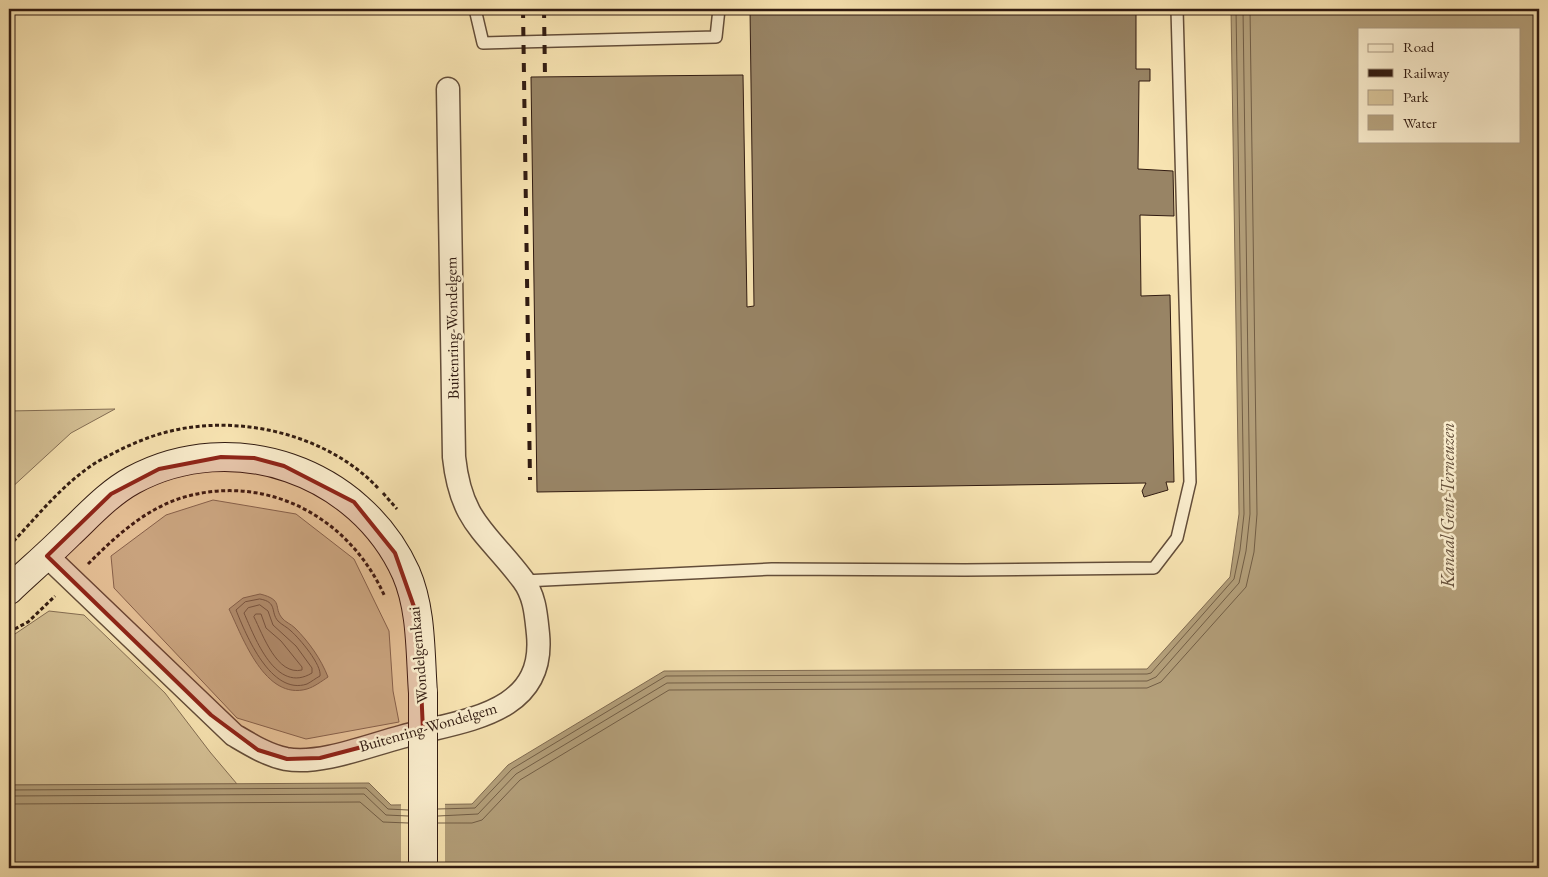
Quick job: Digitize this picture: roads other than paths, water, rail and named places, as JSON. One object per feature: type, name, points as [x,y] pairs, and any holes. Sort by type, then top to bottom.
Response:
[{"type":"main road","name":"Wondelgemkaai","points":[[9,590],[111,494],[134,479],[159,469],[188,461],[221,457],[254,458],[284,466],[332,488],[354,502],[370,518],[396,552],[406,575],[418,618],[422,693],[423,868]]},
{"type":"street","name":"Buitenring-Wondelgem","points":[[47,556],[234,735],[258,750],[287,759],[320,758],[489,713],[516,699],[528,684],[537,666],[539,647],[534,602],[524,581],[478,529],[464,503],[457,482],[454,447],[448,89]]},
{"type":"lane","points":[[475,9],[483,43],[716,37],[719,9]]},
{"type":"lane","points":[[524,581],[772,569],[965,570],[1154,568],[1177,538],[1190,482],[1177,9]]},
{"type":"water","name":"Kanaal Gent-Terneuzen","points":[[1231,9],[1539,9],[1539,868],[9,868],[9,785],[369,783],[391,805],[472,804],[508,765],[664,671],[1147,669],[1230,577],[1239,514]]},
{"type":"water","points":[[260,594],[275,601],[279,614],[310,645],[328,677],[310,688],[292,690],[279,686],[268,677],[249,650],[229,609],[243,598]]},
{"type":"railway","points":[[523,9],[530,480]]},
{"type":"railway","points":[[544,9],[545,77]]}]
